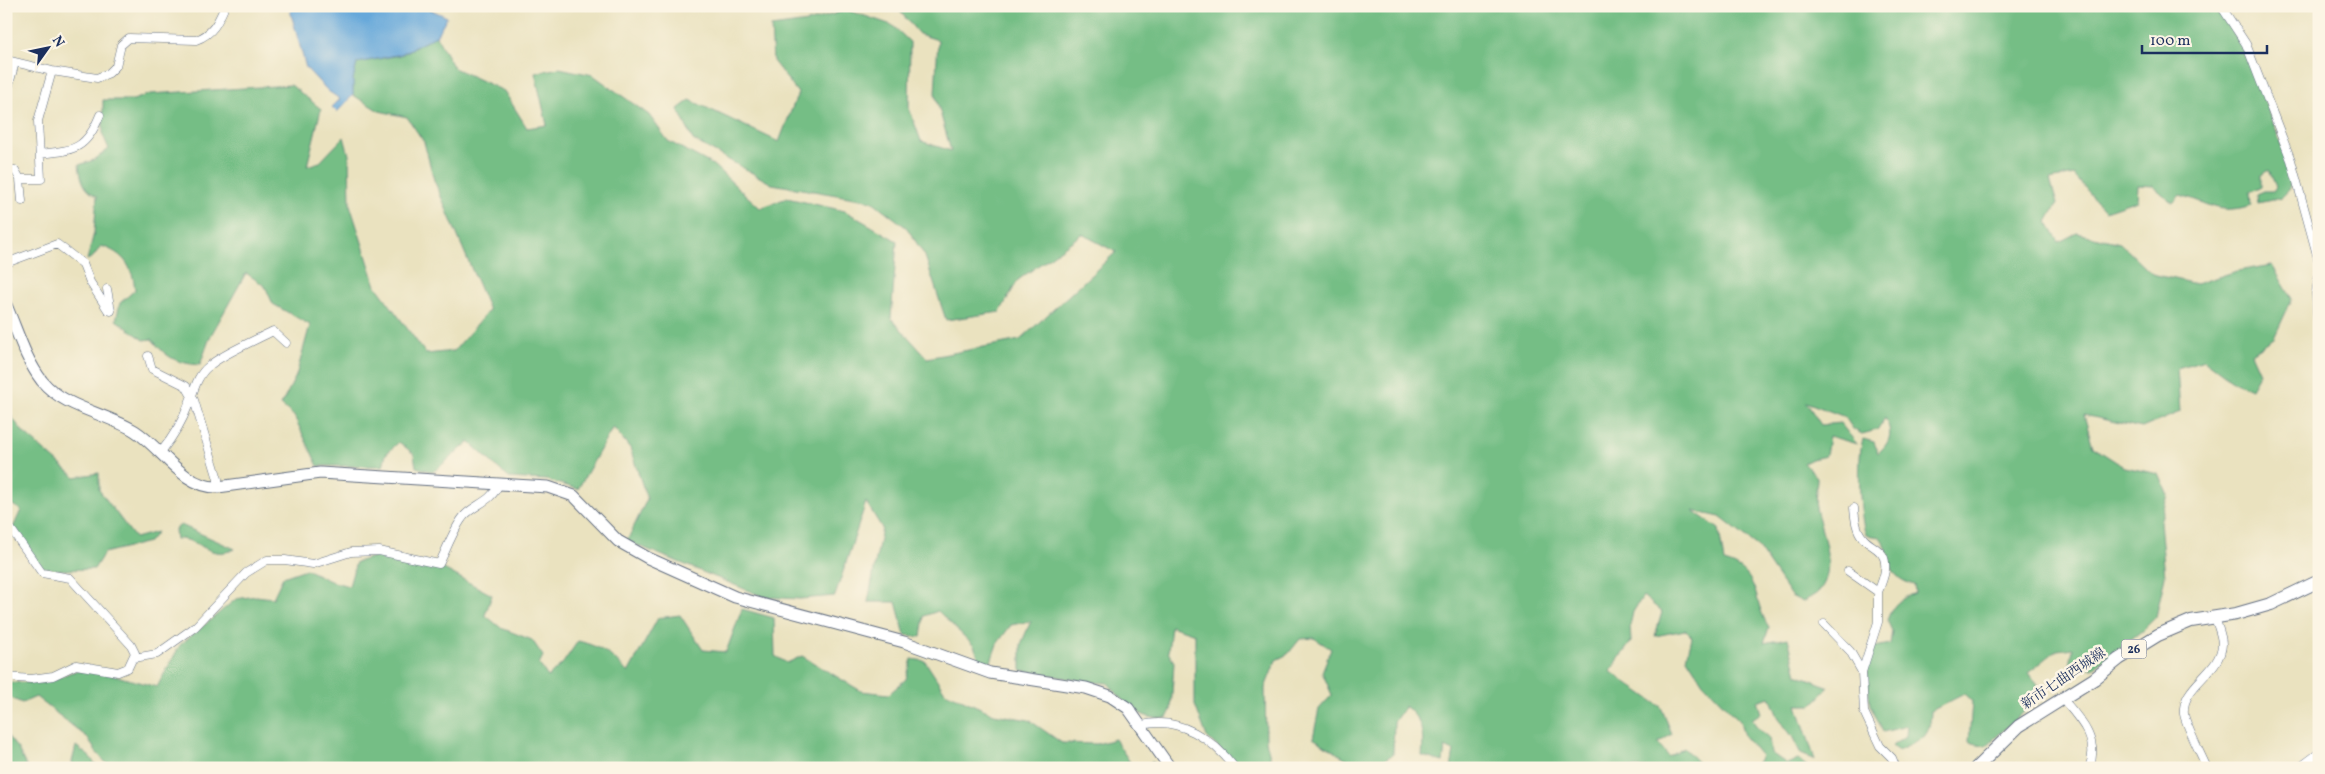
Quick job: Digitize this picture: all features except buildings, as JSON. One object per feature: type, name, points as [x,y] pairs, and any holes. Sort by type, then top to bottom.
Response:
[{"type":"main road","name":"新市七曲西城線","points":[[1976,768],[2019,726],[2061,697],[2094,679],[2119,659],[2158,635],[2191,621],[2270,604],[2319,581]]},
{"type":"street","points":[[6,60],[52,71],[97,78],[110,73],[116,66],[120,45],[130,38],[196,40],[206,36],[215,27],[225,6]]},
{"type":"street","points":[[2221,6],[2246,44],[2287,151],[2299,185],[2319,262]]},
{"type":"street","points":[[6,96],[15,62]]},
{"type":"street","points":[[20,180],[41,179],[38,121],[52,71]]},
{"type":"street","points":[[40,154],[72,150],[94,132],[100,116]]},
{"type":"street","points":[[6,170],[15,170],[20,180],[22,201]]},
{"type":"street","points":[[6,263],[57,244],[83,264],[90,282],[108,310],[111,310],[107,289]]},
{"type":"street","points":[[2319,274],[2316,292],[2319,348]]},
{"type":"street","points":[[6,305],[29,360],[42,381],[61,397],[136,432],[195,482],[211,488],[320,473],[548,487],[574,496],[618,541],[648,558],[735,597],[904,642],[990,673],[1094,690],[1110,696],[1128,708],[1142,725],[1170,768]]},
{"type":"street","points":[[160,452],[172,437],[189,404],[190,394],[198,379],[209,366],[273,331],[286,343]]},
{"type":"street","points":[[148,356],[152,369],[186,386],[218,479],[218,487]]},
{"type":"street","points":[[134,658],[157,654],[195,627],[246,573],[267,560],[285,560],[313,564],[351,552],[379,551],[440,564],[464,516],[496,492],[498,484]]},
{"type":"street","points":[[1854,508],[1856,524],[1862,537],[1880,552],[1884,562],[1885,574],[1878,592],[1878,622],[1862,672],[1864,712],[1880,746],[1892,758],[1896,768]]},
{"type":"street","points":[[6,522],[42,573],[70,578],[131,645],[135,653],[128,668],[118,672],[76,665],[53,676],[31,679],[6,677]]},
{"type":"street","points":[[1848,571],[1878,592]]},
{"type":"street","points":[[2206,768],[2186,722],[2184,704],[2188,695],[2210,670],[2218,657],[2222,644],[2216,617]]},
{"type":"street","points":[[1824,624],[1850,650],[1862,672]]},
{"type":"street","points":[[2061,697],[2084,724],[2090,737],[2092,748],[2089,768]]},
{"type":"street","points":[[1142,725],[1153,722],[1175,723],[1197,733],[1236,768]]},
{"type":"street","points":[[2299,768],[2319,753]]},
{"type":"green space","points":[[888,6],[2215,6],[2239,41],[2249,62],[2290,169],[2290,189],[2281,198],[2258,203],[2257,194],[2264,191],[2273,191],[2276,187],[2269,170],[2261,176],[2261,186],[2250,192],[2251,205],[2222,209],[2180,195],[2173,203],[2153,186],[2138,185],[2137,200],[2105,211],[2074,175],[2050,180],[2057,204],[2047,222],[2059,242],[2077,233],[2120,243],[2152,274],[2196,284],[2237,271],[2272,265],[2292,299],[2274,338],[2251,353],[2260,373],[2251,389],[2231,380],[2204,360],[2177,368],[2180,412],[2142,428],[2084,415],[2093,447],[2124,467],[2159,474],[2168,495],[2160,522],[2165,576],[2156,617],[2143,630],[2093,668],[2070,666],[2073,648],[2057,650],[2028,673],[2038,684],[2025,711],[1986,746],[1969,742],[1972,701],[1964,694],[1931,711],[1929,728],[1919,741],[1913,744],[1898,751],[1892,746],[1906,736],[1907,726],[1883,732],[1870,705],[1867,660],[1875,647],[1890,644],[1892,631],[1887,620],[1889,614],[1898,603],[1915,593],[1914,585],[1904,581],[1893,571],[1888,552],[1880,537],[1866,535],[1862,515],[1859,472],[1863,439],[1874,442],[1878,453],[1888,441],[1889,428],[1885,418],[1877,430],[1862,434],[1853,429],[1845,417],[1806,402],[1821,425],[1840,423],[1857,444],[1829,436],[1826,456],[1804,463],[1817,477],[1815,504],[1827,550],[1828,561],[1825,582],[1818,592],[1803,602],[1791,596],[1757,546],[1720,517],[1693,511],[1719,529],[1724,562],[1736,566],[1750,580],[1769,627],[1764,643],[1788,638],[1797,674],[1829,687],[1812,705],[1797,705],[1815,760],[1801,754],[1792,736],[1779,719],[1770,697],[1757,701],[1761,713],[1752,719],[1758,729],[1769,738],[1771,753],[1787,764],[1798,759],[1809,768],[1754,768],[1761,756],[1744,736],[1740,721],[1703,683],[1687,658],[1692,637],[1685,630],[1655,636],[1662,612],[1643,596],[1633,612],[1630,626],[1631,642],[1610,671],[1661,707],[1672,734],[1658,743],[1669,757],[1684,748],[1703,768],[1451,768],[1454,751],[1445,747],[1443,762],[1422,756],[1423,741],[1419,722],[1405,706],[1394,722],[1393,754],[1381,762],[1370,759],[1362,764],[1350,761],[1313,738],[1319,709],[1332,695],[1322,672],[1331,649],[1314,638],[1300,639],[1288,654],[1276,660],[1265,688],[1266,741],[1273,768],[1240,768],[1207,737],[1195,705],[1195,634],[1171,626],[1168,652],[1174,662],[1171,710],[1167,718],[1148,717],[1141,714],[1127,704],[1108,683],[1088,682],[1021,670],[1021,644],[1031,621],[1011,625],[997,644],[989,667],[982,666],[974,646],[938,611],[924,616],[921,637],[905,635],[896,602],[868,602],[882,528],[866,502],[835,596],[800,599],[764,597],[627,541],[647,499],[630,448],[613,427],[578,489],[546,480],[509,478],[469,442],[433,472],[416,467],[414,454],[399,442],[386,454],[383,466],[318,466],[294,416],[281,405],[296,376],[310,325],[273,304],[265,286],[246,273],[210,337],[200,365],[178,361],[162,351],[152,339],[144,340],[116,320],[120,303],[135,290],[132,274],[126,262],[116,253],[101,246],[93,257],[87,260],[94,233],[97,196],[86,187],[79,165],[94,160],[109,149],[103,135],[103,100],[133,100],[150,94],[291,85],[321,109],[307,166],[320,162],[344,137],[349,155],[350,205],[376,286],[426,354],[454,351],[489,310],[434,180],[424,142],[407,117],[379,111],[353,95],[353,79],[357,63],[401,55],[436,36],[454,68],[504,91],[527,128],[547,125],[535,73],[559,68],[593,75],[649,115],[668,141],[713,165],[760,208],[787,198],[845,211],[897,241],[891,318],[927,358],[1020,340],[1116,252],[1082,234],[1018,280],[1000,312],[946,320],[925,256],[907,228],[872,201],[772,184],[693,140],[678,109],[690,100],[779,142],[798,93],[773,61],[771,27],[808,22],[847,10],[892,25],[910,42],[909,108],[921,141],[951,151],[935,94],[938,40],[919,34],[898,9]]},
{"type":"green space","points":[[6,410],[24,433],[75,477],[99,473],[99,490],[135,538],[157,532],[149,542],[104,553],[94,569],[59,570],[41,567],[13,528],[21,510],[6,501]]},
{"type":"green space","points":[[181,525],[235,549],[226,552],[211,551],[191,541],[176,539],[175,529]]},
{"type":"green space","points":[[377,556],[440,567],[492,595],[485,615],[501,628],[532,640],[543,656],[539,664],[548,677],[563,663],[578,641],[594,646],[606,653],[628,673],[658,618],[680,615],[703,650],[726,652],[742,609],[774,618],[775,656],[787,663],[802,656],[861,691],[889,694],[906,679],[912,659],[925,661],[945,692],[994,714],[1029,720],[1062,743],[1097,744],[1115,739],[1133,767],[1153,762],[1151,768],[111,768],[96,752],[88,738],[36,697],[22,703],[6,696],[6,682],[42,683],[75,671],[94,670],[157,687],[180,645],[236,599],[256,596],[273,598],[283,577],[306,569],[330,581],[349,586],[356,562]]},
{"type":"green space","points":[[6,734],[18,749],[27,768],[6,768]]},
{"type":"green space","points":[[76,746],[90,757],[98,768],[74,768],[72,762]]},
{"type":"water","points":[[289,6],[425,7],[447,17],[436,36],[401,54],[357,63],[353,79],[353,95],[337,112],[332,107],[340,99],[328,91],[306,68]]}]
